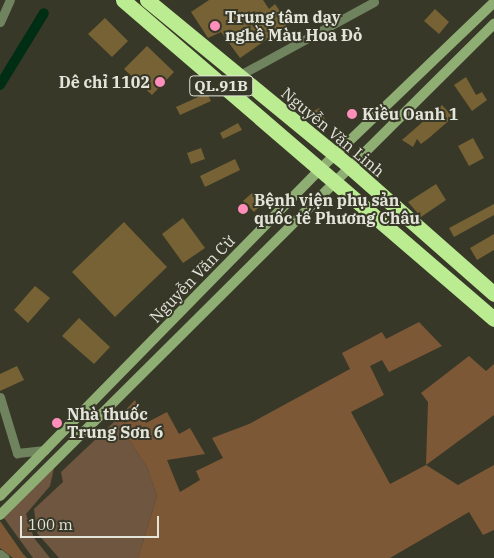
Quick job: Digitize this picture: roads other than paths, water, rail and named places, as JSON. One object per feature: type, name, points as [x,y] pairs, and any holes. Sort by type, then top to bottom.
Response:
[{"type":"highway","name":"QL.91B","points":[[123,0],[318,171],[494,319]]},
{"type":"highway","name":"Nguyễn Văn Linh","points":[[147,0],[336,155],[494,294]]},
{"type":"main road","name":"Nguyễn Văn Cừ","points":[[4,492],[318,171],[494,2]]},
{"type":"main road","name":"Nguyễn Văn Cừ","points":[[0,515],[494,24]]},
{"type":"main road","points":[[100,395],[110,404]]},
{"type":"street","points":[[0,22],[10,0]]},
{"type":"street","points":[[238,76],[374,2]]},
{"type":"street","points":[[0,398],[17,453],[45,450]]},
{"type":"street","points":[[0,554],[5,558]]},
{"type":"waterway","points":[[0,85],[44,13]]},
{"type":"place","name":"Trung tâm dạy nghề Màu Hoa Đỏ","points":[[215,26]]},
{"type":"place","name":"Dê chỉ 1102","points":[[160,82]]},
{"type":"place","name":"Kiều Oanh 1","points":[[352,114]]},
{"type":"place","name":"Bệnh viện phụ sản quốc tế Phương Châu","points":[[243,209]]},
{"type":"place","name":"Nhà thuốc Trung Sơn 6","points":[[57,423]]}]
